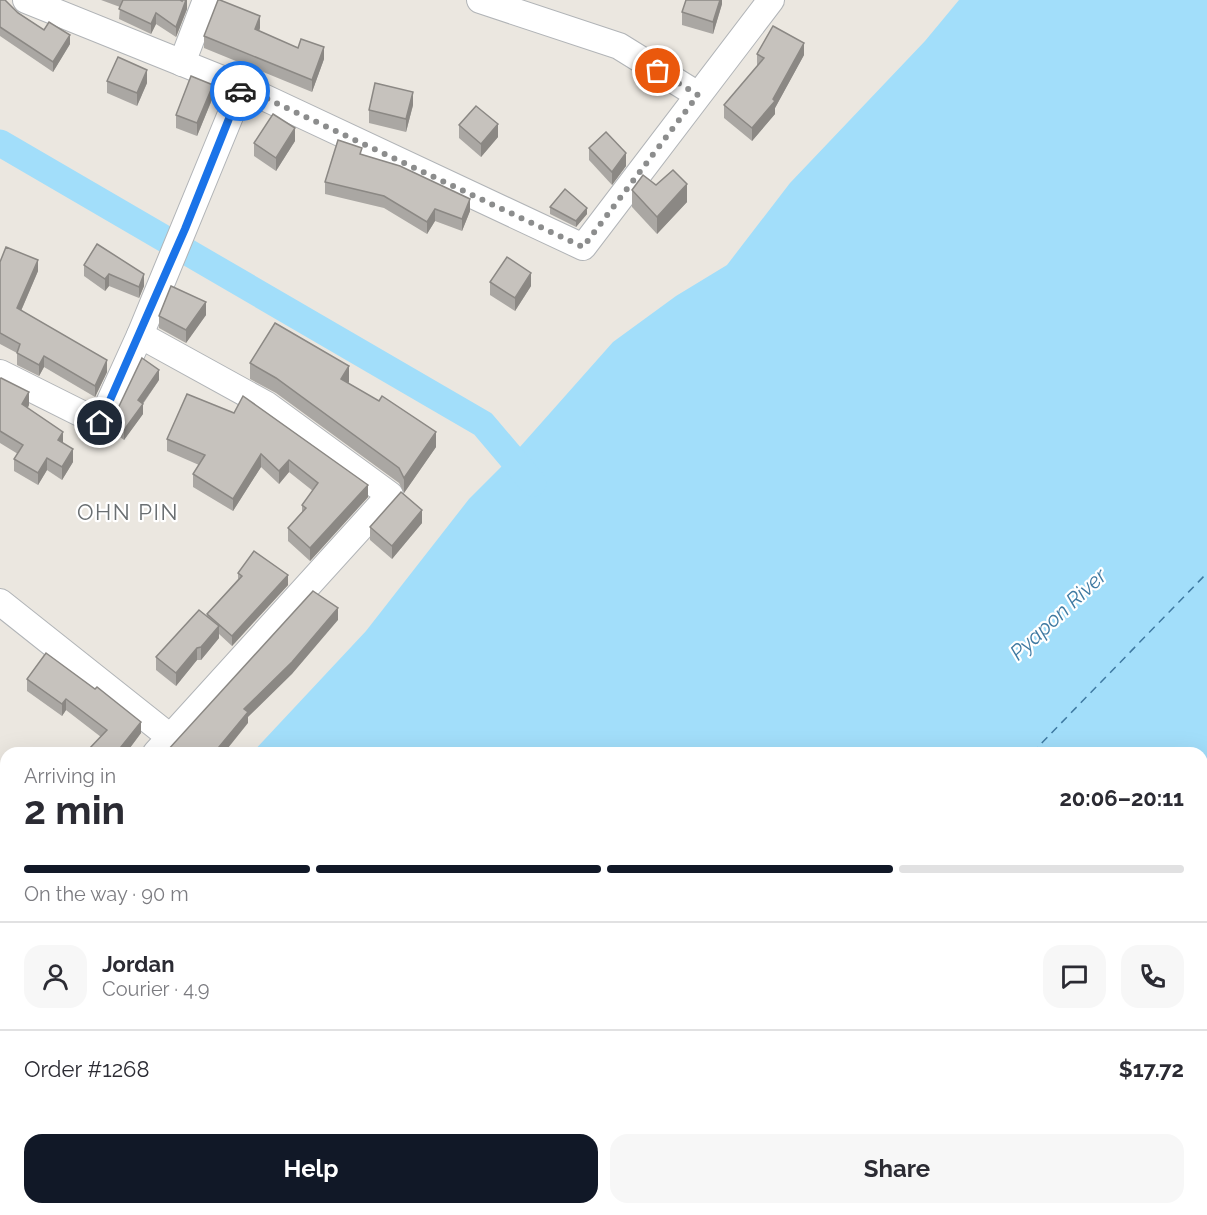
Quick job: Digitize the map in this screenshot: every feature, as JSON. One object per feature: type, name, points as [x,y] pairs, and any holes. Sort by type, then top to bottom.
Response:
[{"type":"street","points":[[26,0],[242,87],[583,247],[771,0]]},
{"type":"street","points":[[182,63],[206,0]]},
{"type":"street","points":[[480,0],[619,46],[698,95]]},
{"type":"street","points":[[0,373],[100,423],[140,335],[170,257],[185,229],[242,87]]},
{"type":"street","points":[[0,602],[163,745],[390,495],[267,405],[140,335]]},
{"type":"water","name":"Pyapon River","points":[[959,0],[1207,0],[1207,747],[258,747],[366,631],[469,499],[511,457],[613,342],[676,296],[727,265],[790,183],[925,41]]},
{"type":"building","points":[[0,0],[5,0],[18,13],[44,30],[49,22],[70,35],[53,62],[0,27]]},
{"type":"building","points":[[123,0],[186,0],[176,27],[156,13],[151,24],[119,9]]},
{"type":"building","points":[[218,0],[260,16],[255,29],[298,48],[301,39],[324,47],[312,80],[204,36]]},
{"type":"building","points":[[686,0],[720,0],[713,22],[682,12]]},
{"type":"building","points":[[773,26],[804,43],[773,99],[775,101],[752,128],[724,105],[764,58],[757,54]]},
{"type":"building","points":[[118,57],[147,70],[137,93],[107,81]]},
{"type":"building","points":[[191,76],[213,85],[197,123],[176,115]]},
{"type":"building","points":[[375,83],[413,92],[406,119],[369,110]]},
{"type":"building","points":[[476,106],[498,124],[481,144],[459,125]]},
{"type":"building","points":[[273,114],[295,128],[276,158],[254,143]]},
{"type":"building","points":[[606,132],[626,153],[612,172],[589,148]]},
{"type":"building","points":[[338,140],[362,148],[360,154],[400,166],[470,199],[462,219],[435,209],[427,222],[384,196],[325,182]]},
{"type":"building","points":[[673,170],[687,184],[657,217],[632,190],[643,175],[656,185]]},
{"type":"building","points":[[565,189],[587,208],[576,221],[550,207]]},
{"type":"building","points":[[97,244],[144,274],[139,287],[109,274],[105,279],[84,265]]},
{"type":"building","points":[[6,247],[38,260],[17,308],[107,360],[95,386],[44,356],[39,365],[17,353],[20,344],[0,333],[0,262]]},
{"type":"building","points":[[507,257],[531,273],[515,298],[490,282]]},
{"type":"building","points":[[171,286],[206,302],[186,330],[159,316]]},
{"type":"building","points":[[275,323],[349,366],[341,379],[379,401],[382,396],[436,432],[404,478],[399,468],[276,378],[250,363]]},
{"type":"building","points":[[142,358],[159,370],[138,400],[143,404],[124,430],[112,421]]},
{"type":"building","points":[[1,378],[29,392],[22,404],[63,432],[58,440],[73,449],[62,467],[47,458],[38,473],[14,459],[23,445],[0,431]]},
{"type":"building","points":[[187,394],[234,413],[243,396],[368,485],[310,548],[288,528],[306,508],[302,505],[318,483],[289,460],[279,471],[261,454],[233,499],[193,474],[205,455],[167,439]]},
{"type":"building","points":[[401,492],[422,510],[392,546],[370,527]]},
{"type":"building","points":[[254,551],[288,575],[232,636],[207,614],[242,576],[238,573]]},
{"type":"building","points":[[313,591],[338,608],[292,662],[244,709],[248,712],[219,747],[171,747]]},
{"type":"building","points":[[199,610],[219,626],[176,673],[156,657]]},
{"type":"building","points":[[46,653],[95,689],[97,687],[141,722],[121,747],[91,747],[107,730],[66,699],[62,704],[27,679]]},
{"type":"waterway","points":[[0,143],[483,424],[533,483]]},
{"type":"ferry route","points":[[1038,747],[1207,573]]},
{"type":"way so far","points":[[240,91],[242,87],[583,247],[698,95],[658,71]]},
{"type":"district","name":"OHN PIN","points":[[128,512]]},
{"type":"route","points":[[100,423],[140,335],[170,257],[185,229],[240,91]]}]
